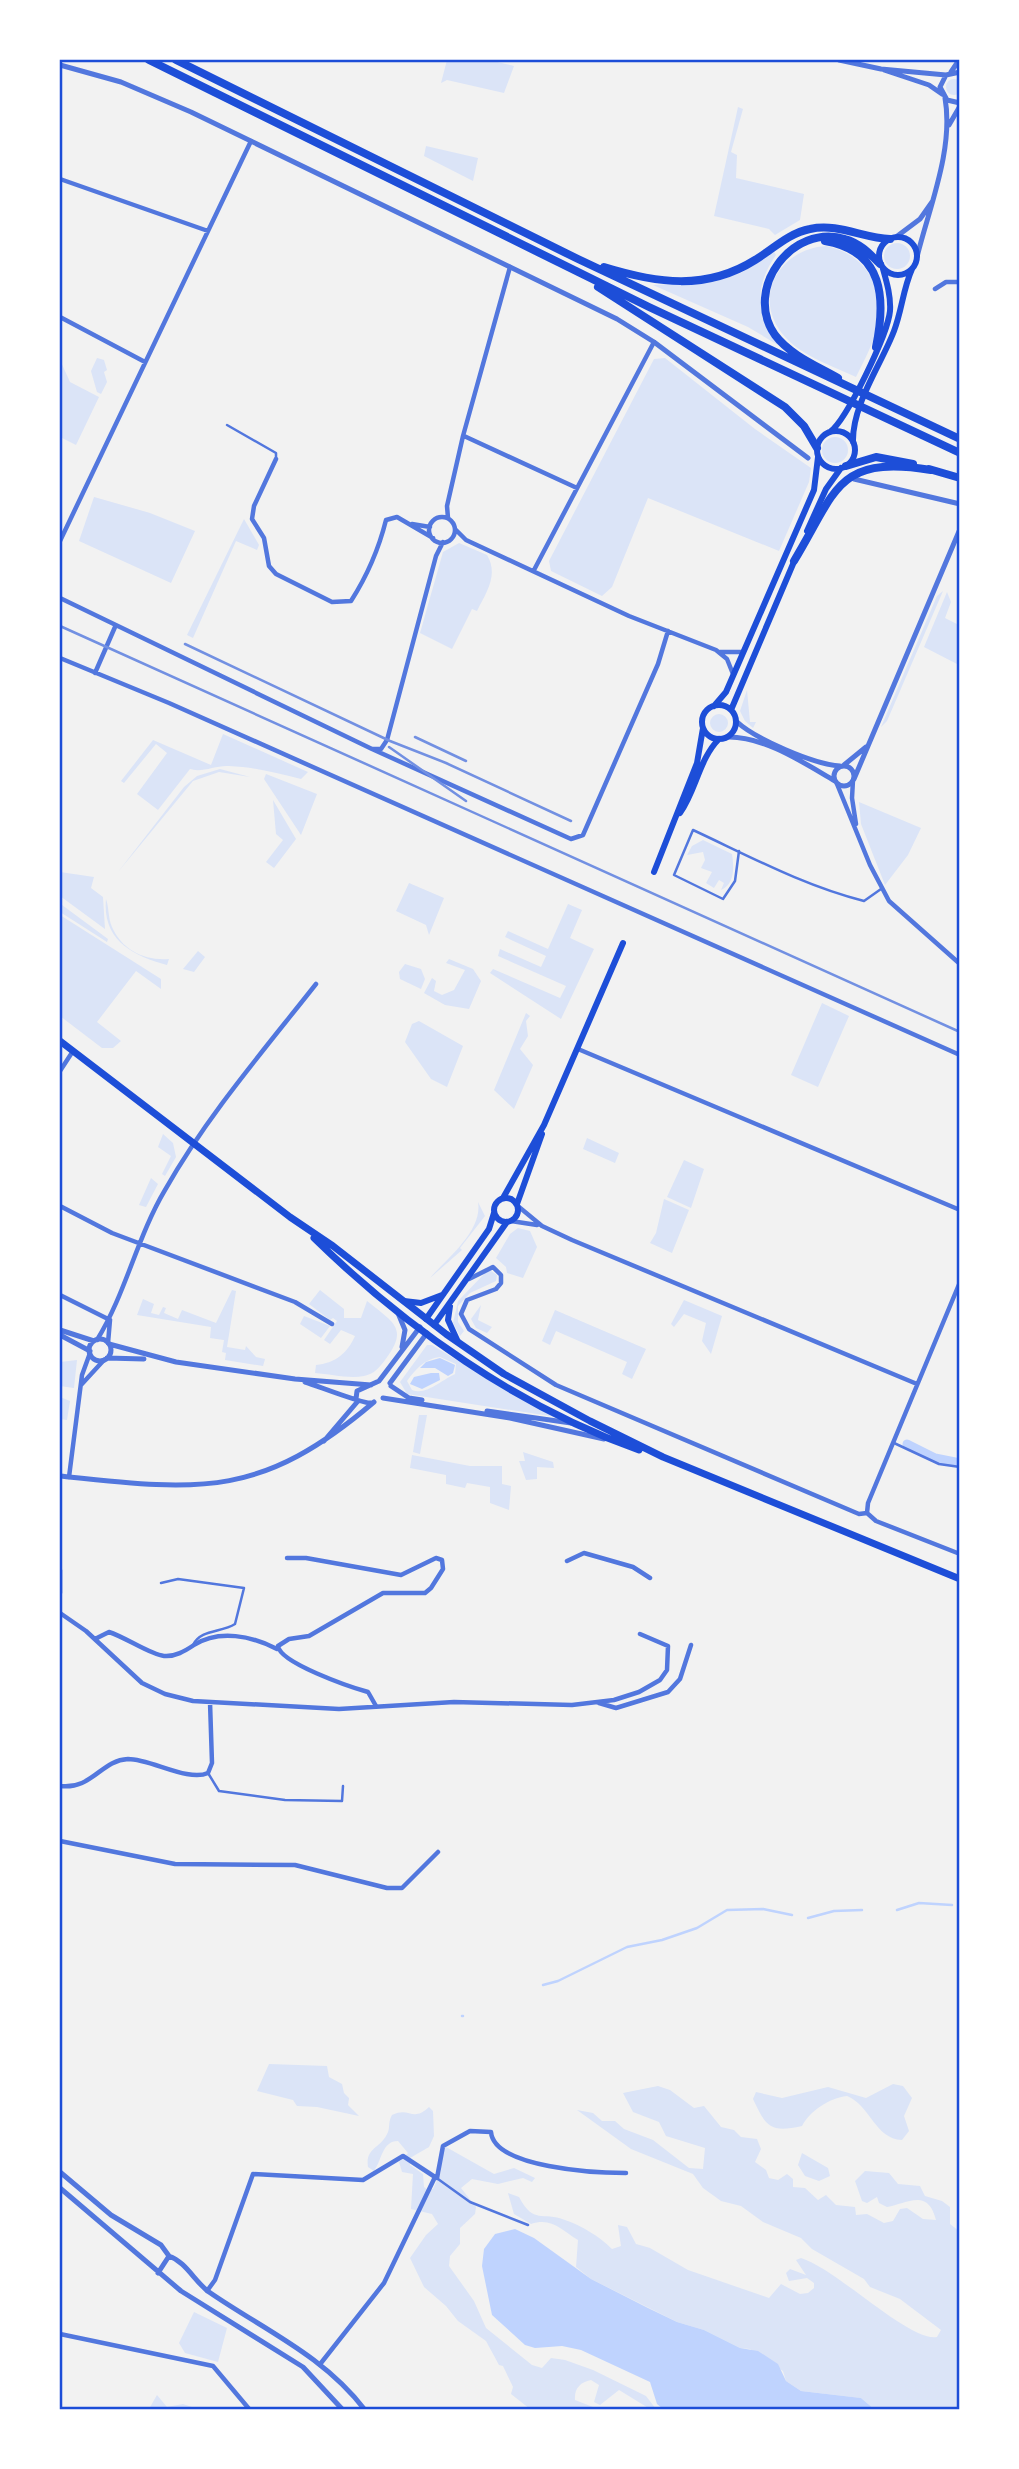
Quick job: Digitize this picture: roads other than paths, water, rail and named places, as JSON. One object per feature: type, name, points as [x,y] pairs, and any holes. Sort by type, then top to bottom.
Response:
[{"type":"highway","points":[[149,60],[556,262],[960,453]]},
{"type":"highway","points":[[176,60],[578,259],[960,439]]},
{"type":"highway","points":[[578,259],[645,279],[687,282],[735,271],[792,235],[811,228],[834,227],[868,237],[893,238]]},
{"type":"highway","points":[[882,267],[873,257],[846,239],[818,240],[796,247],[778,263],[767,284],[764,305],[772,329],[785,345],[902,413]]},
{"type":"highway","points":[[818,240],[852,250],[874,273],[883,303],[876,348]]},
{"type":"highway","points":[[556,262],[793,413],[817,453]]},
{"type":"highway","points":[[844,467],[871,458],[886,457],[960,478]]},
{"type":"highway","points":[[794,561],[837,490],[852,475],[876,466],[931,470]]},
{"type":"main road","points":[[654,872],[700,753],[703,715],[726,692],[734,675],[814,490],[817,453],[822,436],[841,423],[890,312],[880,250],[893,238],[911,243],[917,257],[895,330],[854,429],[854,455],[826,489],[794,561],[731,710],[736,721],[734,731],[719,739],[710,737],[703,728]]},
{"type":"main road","points":[[882,267],[898,275],[912,269]]},
{"type":"main road","points":[[830,432],[844,432],[853,442]]},
{"type":"main road","points":[[817,453],[829,468],[844,467]]},
{"type":"main road","points":[[714,705],[731,710]]},
{"type":"main road","points":[[677,818],[690,799],[708,754],[719,739]]},
{"type":"main road","points":[[420,1327],[489,1229],[496,1203],[503,1198],[544,1125],[623,943]]},
{"type":"main road","points":[[60,1041],[300,1225],[504,1374],[590,1422],[663,1457],[960,1578]]},
{"type":"main road","points":[[427,1333],[509,1222],[517,1216],[544,1125]]},
{"type":"main road","points":[[503,1198],[511,1198],[518,1206]]},
{"type":"main road","points":[[494,1213],[498,1219],[509,1222]]},
{"type":"main road","points":[[300,1225],[333,1256],[427,1333],[488,1375],[619,1443],[663,1457]]},
{"type":"main road","points":[[404,1301],[421,1303],[444,1294]]},
{"type":"main road","points":[[450,1303],[448,1320],[459,1343]]},
{"type":"street","points":[[839,60],[881,69],[929,85],[960,104],[946,131]]},
{"type":"street","points":[[917,257],[935,192],[946,131],[941,83],[958,60]]},
{"type":"street","points":[[60,65],[148,92],[617,319],[654,342],[808,458]]},
{"type":"street","points":[[881,69],[948,74],[960,72]]},
{"type":"street","points":[[60,541],[251,141]]},
{"type":"street","points":[[60,180],[208,231]]},
{"type":"street","points":[[893,238],[920,219],[935,192]]},
{"type":"street","points":[[510,267],[463,436],[447,506],[448,519],[466,540],[719,652],[743,652]]},
{"type":"street","points":[[935,289],[946,282],[960,282]]},
{"type":"street","points":[[60,317],[145,362]]},
{"type":"street","points":[[534,570],[654,342]]},
{"type":"street","points":[[463,436],[577,488]]},
{"type":"street","points":[[276,458],[254,506],[252,519],[264,538],[269,566],[276,574],[322,597],[342,604],[351,601],[384,535],[386,520],[397,517],[443,542],[466,540]]},
{"type":"street","points":[[854,479],[960,504]]},
{"type":"street","points":[[430,527],[447,506]]},
{"type":"street","points":[[440,517],[448,519]]},
{"type":"street","points":[[411,523],[430,527]]},
{"type":"street","points":[[430,527],[435,539],[436,556]]},
{"type":"street","points":[[450,540],[455,529]]},
{"type":"street","points":[[727,737],[748,739],[811,766],[836,783],[846,786],[853,779],[960,529]]},
{"type":"street","points":[[372,749],[381,749],[387,740],[436,556],[443,542]]},
{"type":"street","points":[[60,598],[372,749],[575,839],[583,835],[658,664],[668,631]]},
{"type":"street","points":[[95,673],[115,626]]},
{"type":"street","points":[[719,652],[732,667],[734,675]]},
{"type":"street","points":[[60,658],[960,1055]]},
{"type":"street","points":[[736,721],[761,737],[825,764],[852,769],[852,798],[859,835]]},
{"type":"street","points":[[867,744],[858,756],[834,773],[836,783],[881,889],[900,914],[960,964]]},
{"type":"street","points":[[69,1477],[81,1386],[89,1354],[110,1320],[164,1191],[194,1144],[316,984]]},
{"type":"street","points":[[578,1049],[960,1210]]},
{"type":"street","points":[[60,1071],[73,1051]]},
{"type":"street","points":[[60,1206],[140,1244],[295,1302],[332,1324]]},
{"type":"street","points":[[518,1206],[542,1226]]},
{"type":"street","points":[[509,1222],[542,1226],[917,1384]]},
{"type":"street","points":[[468,1279],[487,1267],[498,1269],[501,1275],[500,1286],[472,1296],[463,1306],[461,1314],[469,1329],[509,1357],[593,1403],[847,1509],[867,1513],[876,1521],[960,1554]]},
{"type":"street","points":[[867,1513],[867,1503],[960,1282]]},
{"type":"street","points":[[60,1295],[110,1320]]},
{"type":"street","points":[[395,1307],[405,1330],[401,1352]]},
{"type":"street","points":[[81,1386],[106,1359],[110,1320]]},
{"type":"street","points":[[319,1446],[357,1400],[358,1390],[379,1381],[420,1327]]},
{"type":"street","points":[[60,1332],[96,1340],[155,1359]]},
{"type":"street","points":[[60,1332],[96,1360],[155,1359],[295,1379],[371,1385]]},
{"type":"street","points":[[383,1398],[427,1333]]},
{"type":"street","points":[[295,1379],[357,1400],[374,1402]]},
{"type":"street","points":[[379,1381],[409,1398],[581,1425],[612,1433]]},
{"type":"street","points":[[60,1476],[164,1486],[209,1485],[255,1475],[293,1461],[319,1446],[374,1402],[383,1398],[565,1429],[619,1443]]},
{"type":"street","points":[[567,1561],[584,1553],[633,1567],[650,1578]]},
{"type":"street","points":[[278,1650],[280,1643],[309,1636],[383,1594],[425,1593],[434,1585],[444,1566],[436,1558],[401,1575],[306,1558],[287,1558]]},
{"type":"street","points":[[60,1570],[60,1593]]},
{"type":"street","points":[[60,1613],[95,1639],[142,1683],[177,1698],[290,1708],[376,1707],[454,1702],[535,1705],[598,1702],[650,1687],[667,1670],[668,1646],[640,1634]]},
{"type":"street","points":[[95,1639],[109,1632],[128,1638],[162,1656],[187,1651],[193,1645],[212,1637],[251,1638],[278,1650],[283,1657],[340,1684],[368,1692],[376,1707]]},
{"type":"street","points":[[598,1702],[616,1708],[668,1692],[680,1679],[691,1645]]},
{"type":"street","points":[[60,1786],[79,1786],[106,1768],[127,1759],[193,1774],[208,1773],[212,1758],[209,1702]]},
{"type":"street","points":[[60,1841],[175,1864],[295,1865],[387,1888],[402,1888],[438,1852]]},
{"type":"street","points":[[321,2364],[384,2283],[436,2178],[443,2146],[470,2131],[491,2132],[492,2141],[499,2149],[530,2162],[594,2173],[626,2173]]},
{"type":"street","points":[[208,2291],[227,2250],[249,2179],[256,2173],[363,2180],[403,2156],[436,2178]]},
{"type":"street","points":[[60,2172],[118,2220],[161,2245],[169,2256],[177,2259],[208,2291],[321,2364],[365,2410]]},
{"type":"street","points":[[60,2188],[193,2300],[294,2361],[320,2383],[343,2410]]},
{"type":"street","points":[[158,2273],[169,2256]]},
{"type":"street","points":[[60,2334],[213,2366],[250,2410]]},
{"type":"lane","points":[[227,425],[276,453],[276,458]]},
{"type":"lane","points":[[739,851],[735,881],[723,899],[674,875],[693,830],[739,851],[804,883],[847,897],[864,901],[881,889]]},
{"type":"lane","points":[[894,1443],[939,1464],[960,1467]]},
{"type":"lane","points":[[161,1584],[178,1579],[244,1588],[234,1624],[227,1629],[203,1635],[193,1645]]},
{"type":"lane","points":[[208,1773],[219,1791],[285,1800],[342,1801],[344,1786]]},
{"type":"lane","points":[[436,2178],[470,2202],[528,2225]]},
{"type":"water","points":[[440,1358],[455,1365],[453,1373],[448,1376],[435,1368],[420,1368],[426,1362]]},
{"type":"water","points":[[439,1373],[440,1380],[422,1389],[410,1384],[414,1377]]},
{"type":"water","points":[[515,2229],[534,2238],[591,2279],[648,2308],[677,2322],[704,2330],[740,2348],[758,2351],[778,2364],[786,2381],[801,2391],[861,2398],[874,2409],[663,2409],[657,2404],[650,2382],[581,2350],[562,2346],[535,2348],[525,2345],[492,2315],[482,2266],[484,2249],[495,2234]]},
{"type":"waterway","points":[[907,1444],[935,1458],[960,1463]]},
{"type":"waterway","points":[[897,1910],[919,1903],[952,1905]]},
{"type":"waterway","points":[[543,1985],[558,1981],[627,1947],[662,1940],[697,1928],[727,1910],[763,1909],[792,1915]]},
{"type":"waterway","points":[[808,1918],[834,1911],[862,1910]]},
{"type":"railway","points":[[60,626],[960,1032]]},
{"type":"railway","points":[[185,644],[390,741],[446,763],[571,821]]},
{"type":"railway","points":[[415,737],[466,761]]},
{"type":"railway","points":[[389,747],[466,801]]}]
